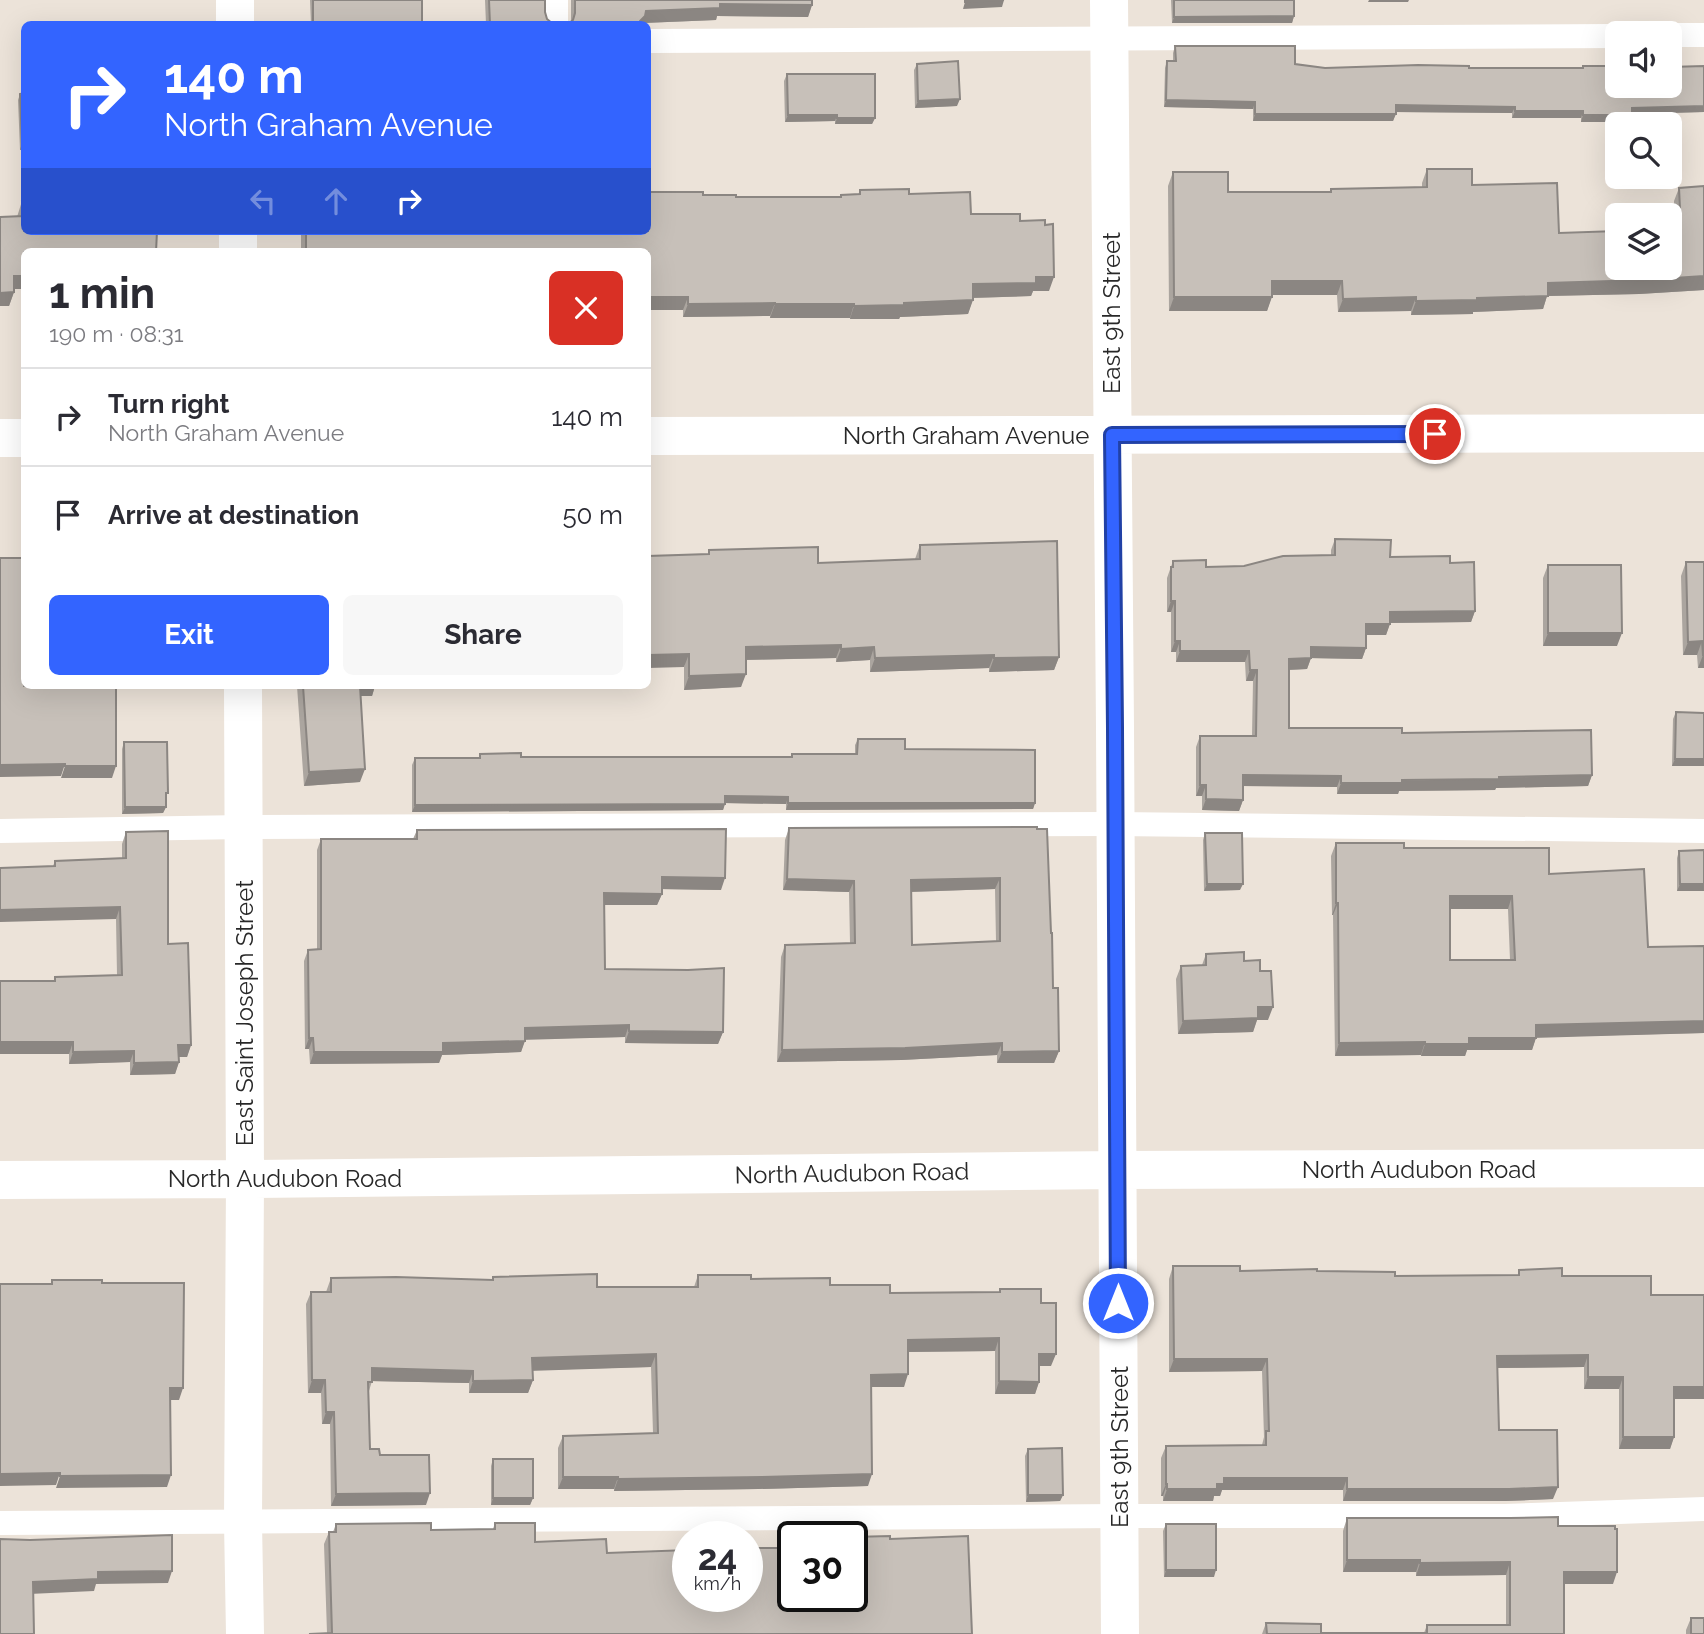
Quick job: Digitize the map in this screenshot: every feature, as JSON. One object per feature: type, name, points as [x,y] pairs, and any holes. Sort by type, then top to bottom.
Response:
[{"type":"street","points":[[235,0],[235,21]]},
{"type":"street","name":"East 9th Street","points":[[1109,0],[1120,1634]]},
{"type":"street","name":"North Graham Avenue","points":[[651,436],[1704,433]]},
{"type":"street","points":[[0,438],[21,438]]},
{"type":"street","name":"East Saint Joseph Street","points":[[243,689],[245,1634]]},
{"type":"street","name":"North Audubon Road","points":[[0,1180],[1117,1170],[1704,1168]]},
{"type":"lane","points":[[556,0],[556,21]]},
{"type":"lane","points":[[1682,35],[1704,35]]},
{"type":"lane","points":[[651,41],[1605,36]]},
{"type":"lane","points":[[0,831],[243,827],[1115,824],[1704,831]]},
{"type":"lane","points":[[0,1523],[1505,1516],[1704,1509]]},
{"type":"building","points":[[313,0],[422,0],[422,21],[313,21]]},
{"type":"building","points":[[489,0],[545,0],[545,12],[549,21],[490,21]]},
{"type":"building","points":[[575,0],[812,0],[812,5],[720,4],[720,8],[646,11],[640,21],[572,21]]},
{"type":"building","points":[[965,0],[1004,0],[965,2]]},
{"type":"building","points":[[1174,0],[1294,0],[1294,16],[1174,17]]},
{"type":"building","points":[[1175,46],[1295,46],[1295,64],[1325,68],[1418,65],[1469,68],[1605,66],[1605,98],[1682,98],[1682,67],[1704,66],[1704,106],[1632,108],[1632,112],[1605,112],[1605,115],[1583,115],[1583,111],[1515,111],[1515,107],[1396,105],[1396,114],[1255,114],[1255,102],[1166,100],[1167,61],[1176,61]]},
{"type":"building","points":[[958,61],[960,99],[918,101],[917,64]]},
{"type":"building","points":[[787,74],[875,74],[875,118],[788,115]]},
{"type":"building","points":[[1427,169],[1472,169],[1472,185],[1557,183],[1559,233],[1605,231],[1605,280],[1644,280],[1548,283],[1548,296],[1477,300],[1416,301],[1416,297],[1343,299],[1342,281],[1272,281],[1272,297],[1174,297],[1173,172],[1228,172],[1228,192],[1331,192],[1331,189],[1427,187]]},
{"type":"building","points":[[1704,186],[1704,276],[1682,277],[1682,203],[1680,203],[1679,189],[1682,188]]},
{"type":"building","points":[[909,189],[909,194],[970,192],[971,214],[1020,214],[1020,221],[1045,220],[1045,225],[1053,224],[1054,277],[1036,277],[1036,283],[973,284],[973,300],[854,306],[688,304],[688,297],[651,297],[651,248],[306,248],[306,235],[651,235],[651,192],[703,192],[703,195],[736,197],[841,197],[860,194],[860,190]]},
{"type":"building","points":[[21,216],[21,235],[157,235],[156,248],[21,248],[21,276],[14,276],[14,292],[0,293],[0,217]]},
{"type":"building","points":[[1335,539],[1391,540],[1390,557],[1450,556],[1450,563],[1474,562],[1475,611],[1390,612],[1390,624],[1366,624],[1366,648],[1311,647],[1311,658],[1289,659],[1289,728],[1402,728],[1402,733],[1591,730],[1592,775],[1341,783],[1341,776],[1243,775],[1243,800],[1206,799],[1206,785],[1200,785],[1200,736],[1256,736],[1257,670],[1250,670],[1249,651],[1180,651],[1180,641],[1175,641],[1175,601],[1171,601],[1173,561],[1206,560],[1206,567],[1244,566],[1283,556],[1335,555]]},
{"type":"building","points":[[1057,541],[1059,657],[994,658],[994,655],[875,658],[874,647],[746,647],[746,674],[689,676],[689,654],[651,655],[651,556],[709,554],[709,550],[818,547],[818,563],[920,559],[920,545]]},
{"type":"building","points":[[0,558],[21,558],[21,689],[116,689],[116,766],[0,765]]},
{"type":"building","points":[[1686,562],[1704,562],[1704,655],[1702,641],[1688,642]]},
{"type":"building","points":[[1548,565],[1621,565],[1622,633],[1548,633]]},
{"type":"building","points":[[303,689],[360,689],[365,769],[309,772]]},
{"type":"building","points":[[1676,712],[1704,713],[1704,759],[1675,759]]},
{"type":"building","points":[[858,739],[905,739],[905,749],[1035,750],[1035,803],[788,803],[788,797],[725,796],[725,804],[415,805],[415,758],[480,758],[480,754],[521,753],[521,757],[792,757],[792,754],[857,754]]},
{"type":"building","points":[[124,742],[167,742],[166,807],[125,807]]},
{"type":"building","points":[[789,828],[1047,829],[1053,988],[1058,988],[1059,1051],[1002,1052],[1002,1043],[782,1050],[785,945],[855,943],[854,881],[787,879]],"holes":[[[1000,878],[1000,941],[912,945],[911,880]]]},
{"type":"building","points":[[726,829],[725,878],[662,877],[662,894],[604,893],[605,969],[724,968],[723,1032],[629,1031],[629,1025],[525,1028],[525,1041],[443,1043],[443,1052],[314,1052],[313,1038],[309,1038],[308,950],[321,949],[321,839],[417,839],[417,830]]},
{"type":"building","points":[[168,831],[168,944],[188,943],[191,1045],[178,1045],[179,1062],[134,1063],[134,1051],[73,1052],[73,1042],[0,1042],[0,981],[55,981],[55,977],[122,975],[120,907],[0,910],[0,868],[55,866],[55,861],[126,858],[126,832]]},
{"type":"building","points":[[1205,833],[1242,833],[1243,884],[1207,884]]},
{"type":"building","points":[[1336,843],[1404,843],[1404,848],[1549,848],[1549,874],[1644,869],[1648,947],[1704,946],[1704,1021],[1536,1025],[1536,1038],[1469,1038],[1469,1044],[1339,1043]],"holes":[[[1450,896],[1512,896],[1515,960],[1450,960]]]},
{"type":"building","points":[[1704,850],[1704,884],[1680,884],[1679,851]]},
{"type":"building","points":[[1244,952],[1244,961],[1260,960],[1260,971],[1271,971],[1273,1007],[1258,1007],[1258,1018],[1183,1021],[1181,966],[1206,965],[1206,954]]},
{"type":"building","points":[[1173,1266],[1240,1266],[1240,1271],[1317,1269],[1395,1272],[1395,1276],[1519,1275],[1519,1270],[1562,1268],[1562,1276],[1651,1276],[1651,1295],[1704,1295],[1704,1387],[1674,1387],[1674,1437],[1623,1437],[1623,1377],[1588,1377],[1588,1355],[1497,1356],[1499,1430],[1557,1430],[1558,1487],[1347,1489],[1347,1478],[1224,1478],[1224,1484],[1217,1484],[1217,1489],[1167,1489],[1166,1446],[1266,1445],[1266,1431],[1269,1431],[1267,1359],[1174,1359]]},
{"type":"building","points":[[597,1274],[597,1287],[698,1287],[698,1275],[751,1275],[751,1279],[830,1278],[830,1285],[890,1285],[890,1293],[1041,1289],[1041,1303],[1056,1303],[1056,1354],[1039,1354],[1039,1382],[999,1381],[999,1338],[908,1340],[908,1374],[871,1375],[872,1474],[762,1477],[563,1477],[563,1436],[658,1433],[656,1354],[532,1358],[533,1380],[473,1381],[473,1371],[372,1368],[372,1382],[368,1382],[370,1449],[379,1449],[380,1455],[429,1455],[430,1493],[336,1494],[334,1412],[326,1412],[325,1380],[312,1380],[311,1292],[331,1292],[331,1278],[493,1280],[493,1277]]},
{"type":"building","points":[[52,1280],[184,1283],[183,1388],[170,1388],[171,1475],[0,1474],[0,1284],[52,1284]]},
{"type":"building","points":[[1062,1448],[1063,1495],[1028,1495],[1028,1449]]},
{"type":"building","points":[[493,1459],[533,1459],[533,1498],[493,1498]]},
{"type":"building","points":[[1558,1517],[1558,1526],[1615,1526],[1617,1529],[1617,1572],[1564,1572],[1564,1634],[1267,1634],[1266,1623],[1321,1624],[1321,1633],[1427,1633],[1427,1625],[1510,1625],[1510,1562],[1420,1563],[1420,1560],[1347,1560],[1347,1518]]},
{"type":"building","points":[[431,1523],[431,1530],[495,1529],[495,1523],[535,1523],[535,1542],[606,1539],[607,1553],[672,1551],[672,1612],[763,1612],[763,1548],[777,1548],[777,1612],[868,1612],[868,1537],[890,1536],[890,1539],[968,1536],[972,1634],[309,1634],[332,1633],[329,1532],[336,1532],[336,1524]]},
{"type":"building","points":[[1166,1524],[1216,1524],[1216,1570],[1166,1570]]},
{"type":"building","points":[[172,1535],[172,1571],[98,1572],[98,1579],[33,1582],[34,1634],[0,1634],[0,1539]]},
{"type":"building","points":[[1691,1618],[1704,1618],[1704,1634],[1691,1634]]},
{"type":"route","points":[[1118,1303],[1112,435],[1435,434]]}]
